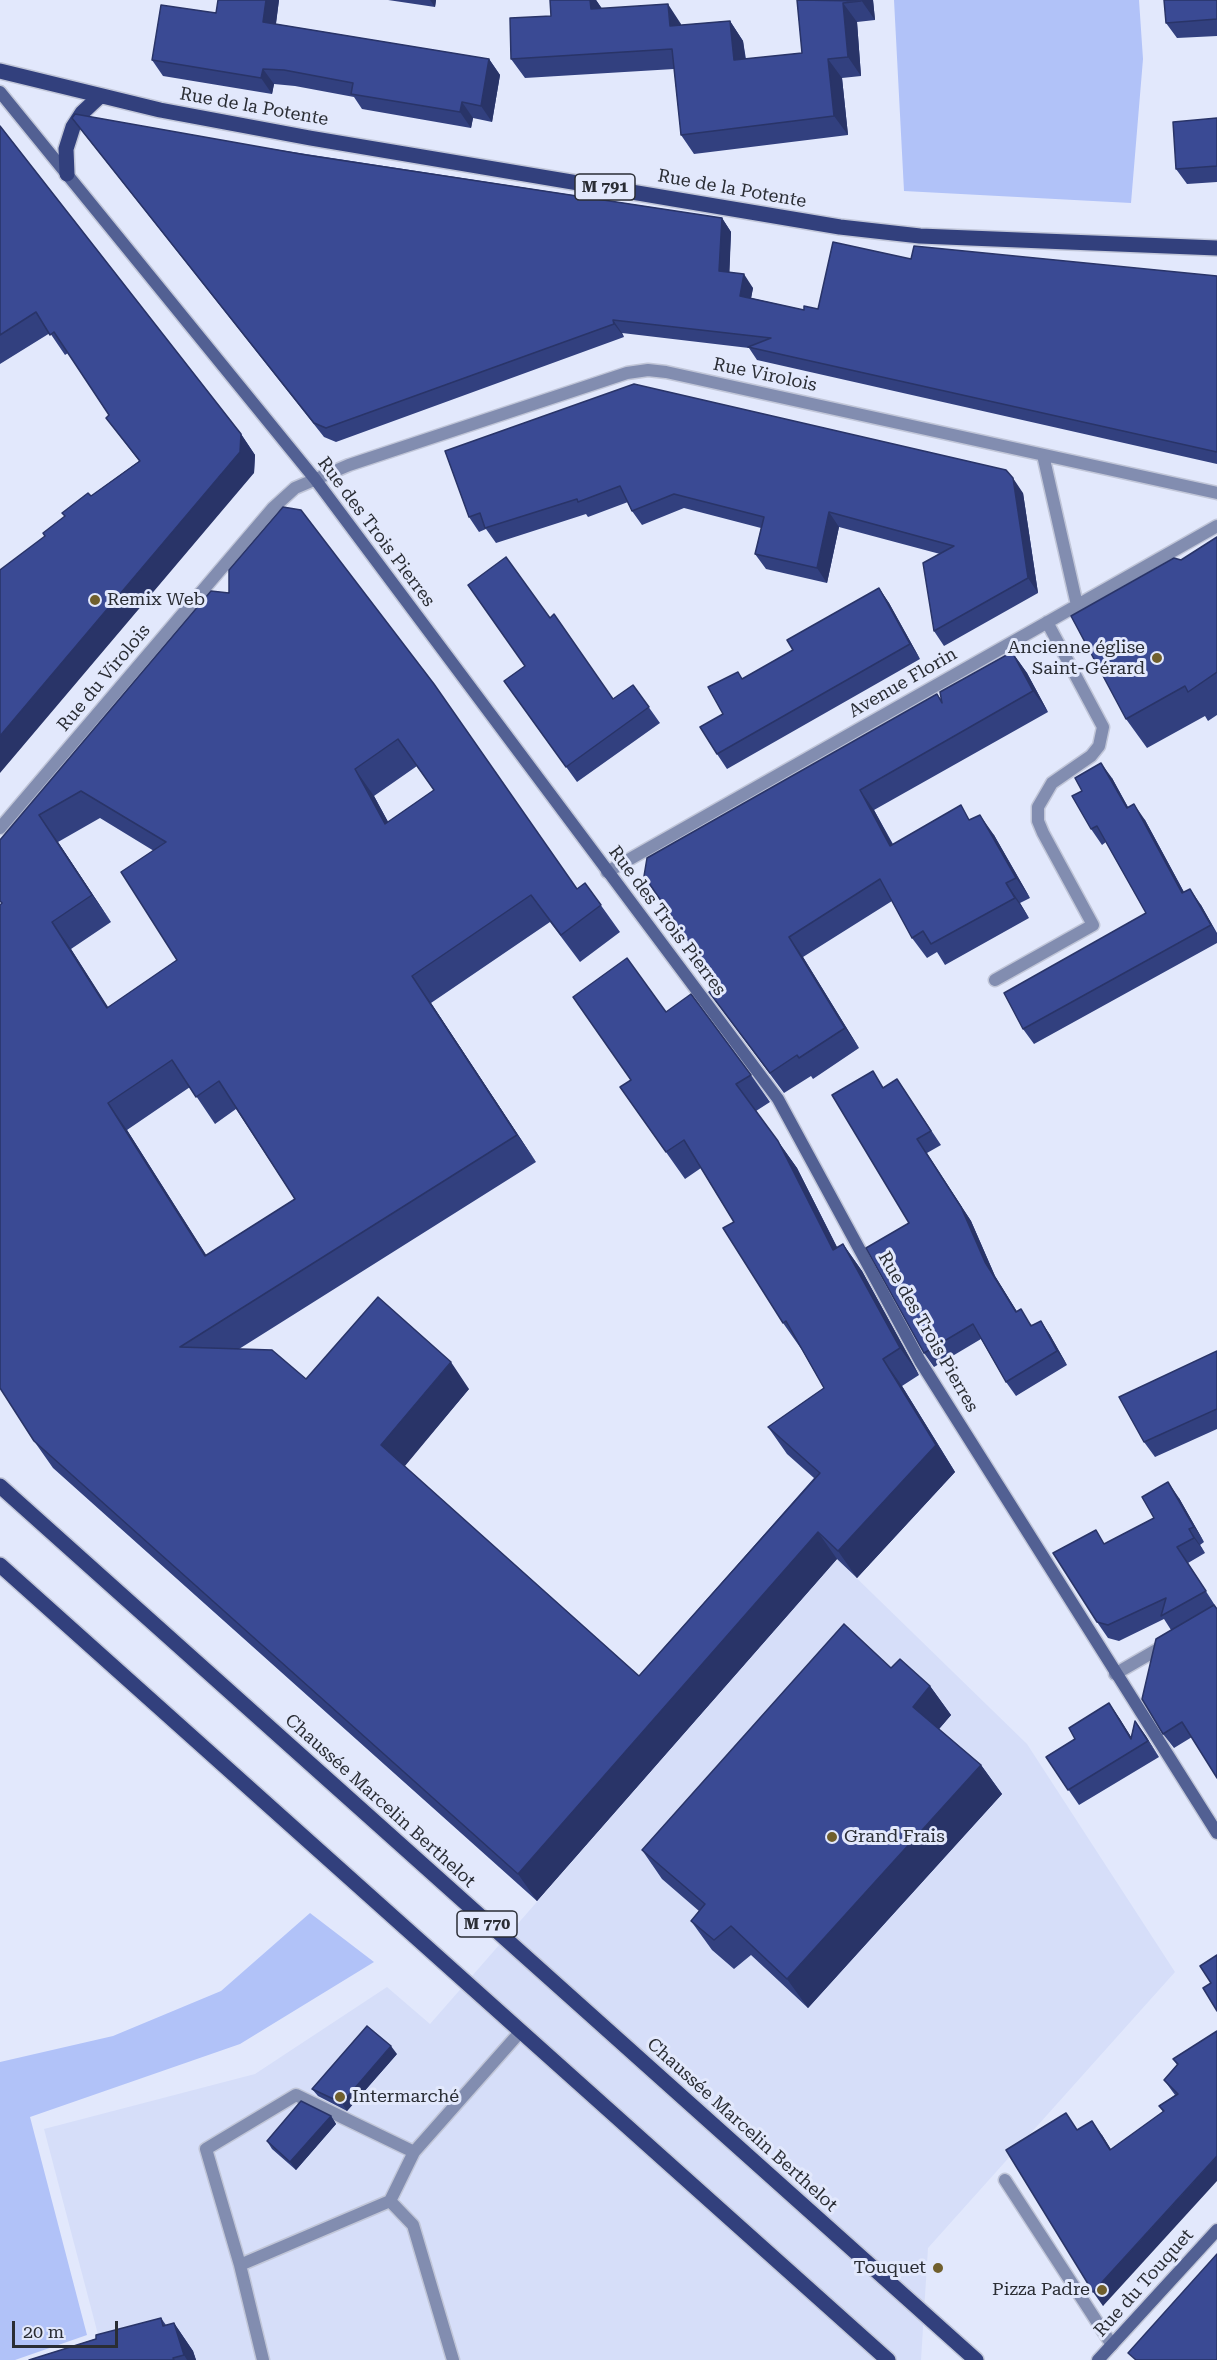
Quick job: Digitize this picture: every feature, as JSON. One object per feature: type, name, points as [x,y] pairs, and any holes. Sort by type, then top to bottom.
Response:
[{"type":"main road","name":"Rue de la Potente","points":[[0,71],[160,110],[310,138],[882,233],[1217,248]]},
{"type":"main road","points":[[67,174],[66,149],[73,127],[82,113],[100,96]]},
{"type":"main road","name":"Chaussée Marcelin Berthelot","points":[[0,1486],[976,2360]]},
{"type":"main road","points":[[0,1565],[888,2360]]},
{"type":"street","name":"Rue des Trois Pierres","points":[[0,92],[315,479],[778,1099],[920,1361],[1217,1833]]},
{"type":"street","name":"Rue Virolois","points":[[315,479],[616,377],[648,370],[1217,493]]},
{"type":"street","points":[[1044,454],[1077,605]]},
{"type":"street","name":"Rue du Virolois","points":[[0,828],[273,508],[295,488],[315,479]]},
{"type":"street","name":"Avenue Florin","points":[[607,872],[1217,526]]},
{"type":"street","points":[[995,980],[1093,925],[1043,833],[1038,821],[1038,807],[1052,783],[1091,756],[1099,746],[1103,727],[1047,622]]},
{"type":"street","points":[[1115,1674],[1176,1638]]},
{"type":"street","points":[[240,2265],[390,2201],[414,2152],[521,2031]]},
{"type":"street","points":[[264,2360],[240,2265],[206,2149],[296,2095],[414,2152]]},
{"type":"street","points":[[1005,2180],[1113,2344]]},
{"type":"street","points":[[390,2201],[412,2225],[453,2360]]},
{"type":"street","name":"Rue du Touquet","points":[[1098,2360],[1217,2230]]},
{"type":"shaded area","points":[[894,0],[1139,0],[1143,59],[1131,203],[904,191]]},
{"type":"shaded area","points":[[837,1559],[1027,1744],[1175,1972],[928,2248],[921,2360],[66,2360],[101,2346],[44,2129],[255,2074],[387,1987],[430,2024]]},
{"type":"shaded area","points":[[310,1913],[374,1962],[240,2044],[30,2117],[87,2335],[15,2360],[0,2360],[0,2062],[113,2036],[221,1991]]},
{"type":"building","points":[[218,0],[266,0],[263,22],[489,59],[481,106],[462,102],[460,112],[351,94],[353,83],[284,70],[263,69],[261,78],[152,60],[161,5],[216,13]]},
{"type":"building","points":[[550,0],[590,0],[591,9],[668,4],[670,26],[730,21],[734,60],[802,53],[797,0],[861,1],[843,3],[848,57],[828,59],[834,116],[681,135],[672,49],[511,59],[510,18],[551,16]]},
{"type":"building","points":[[1164,0],[1217,0],[1217,19],[1166,23]]},
{"type":"building","points":[[75,114],[306,155],[722,218],[719,271],[744,274],[740,296],[804,310],[804,306],[818,309],[833,242],[911,259],[914,246],[1217,276],[1217,452],[748,347],[771,338],[613,320],[614,324],[326,428],[314,423],[72,118]]},
{"type":"building","points":[[1217,118],[1217,166],[1176,169],[1173,122]]},
{"type":"building","points":[[0,126],[241,434],[240,452],[0,736],[0,570],[45,536],[43,533],[65,516],[62,513],[88,493],[91,496],[140,461],[106,418],[109,415],[54,332],[50,335],[36,312],[0,335]]},
{"type":"building","points":[[634,384],[1006,470],[1013,478],[1028,578],[934,631],[923,563],[954,546],[829,512],[817,568],[755,554],[764,517],[674,494],[632,511],[620,486],[578,502],[577,499],[485,528],[480,513],[469,517],[445,451]]},
{"type":"building","points":[[283,507],[301,510],[434,684],[577,889],[585,883],[601,905],[561,935],[531,895],[412,976],[517,1135],[180,1347],[272,1350],[306,1379],[378,1297],[451,1362],[381,1445],[639,1676],[820,1473],[768,1427],[824,1388],[786,1321],[783,1323],[723,1228],[734,1222],[684,1140],[666,1152],[620,1087],[631,1080],[573,997],[627,958],[666,1012],[691,994],[751,1075],[736,1084],[778,1141],[833,1250],[843,1244],[900,1348],[883,1359],[936,1445],[838,1551],[818,1532],[518,1874],[34,1441],[0,1388],[0,905],[2,903],[0,901],[0,840],[211,591],[229,593],[229,570]],"holes":[[[398,739],[434,790],[385,824],[355,769]],[[81,791],[166,842],[121,872],[177,960],[107,1008],[52,922],[92,895],[39,815]],[[172,1060],[196,1097],[219,1081],[295,1199],[205,1256],[108,1103]]]},
{"type":"building","name":"Ancienne église Saint-Gérard","points":[[1217,537],[1217,672],[1188,692],[1185,686],[1126,719],[1071,616],[1174,558],[1181,560]]},
{"type":"building","points":[[506,557],[550,618],[554,614],[613,699],[633,685],[649,707],[566,767],[504,681],[525,666],[468,585]]},
{"type":"building","points":[[879,588],[910,644],[717,754],[700,727],[723,714],[708,687],[738,672],[742,679],[793,650],[787,640]]},
{"type":"building","points":[[1012,652],[1033,691],[860,790],[890,846],[961,805],[969,820],[980,815],[1016,878],[1006,883],[1015,898],[931,944],[923,931],[912,938],[880,879],[789,937],[845,1028],[799,1058],[797,1055],[770,1073],[709,992],[719,985],[644,876],[647,858],[937,694],[942,703],[940,692]]},
{"type":"building","points":[[1101,763],[1127,808],[1134,804],[1182,893],[1190,889],[1211,925],[1023,1029],[1004,993],[1146,913],[1097,826],[1091,829],[1072,796],[1082,791],[1075,778]]},
{"type":"building","points":[[873,1071],[883,1088],[897,1079],[931,1131],[917,1139],[961,1207],[985,1262],[1016,1312],[1021,1309],[1031,1326],[1041,1321],[1057,1351],[1006,1382],[973,1324],[924,1353],[866,1248],[909,1223],[832,1095]]},
{"type":"building","points":[[1217,1351],[1217,1409],[1144,1442],[1119,1397]]},
{"type":"building","points":[[1168,1482],[1194,1527],[1189,1529],[1194,1538],[1177,1547],[1206,1591],[1161,1616],[1166,1598],[1108,1625],[1097,1622],[1053,1553],[1096,1530],[1104,1544],[1154,1518],[1142,1497]]},
{"type":"building","points":[[1214,1605],[1217,1609],[1217,1778],[1182,1722],[1163,1734],[1142,1699],[1156,1639]]},
{"type":"building","name":"Grand Frais","points":[[844,1624],[891,1668],[900,1659],[930,1686],[913,1707],[981,1765],[787,1979],[731,1926],[714,1940],[691,1921],[705,1904],[642,1850]]},
{"type":"building","points":[[1109,1703],[1131,1739],[1135,1721],[1148,1741],[1068,1790],[1046,1757],[1075,1739],[1069,1728]]},
{"type":"building","points":[[1217,1955],[1217,2011],[1203,1988],[1211,1983],[1200,1966]]},
{"type":"building","points":[[367,2026],[391,2046],[342,2103],[312,2089]]},
{"type":"building","points":[[1217,2031],[1217,2156],[1093,2292],[1006,2150],[1066,2113],[1077,2130],[1092,2121],[1110,2150],[1164,2111],[1159,2106],[1178,2094],[1164,2080],[1178,2064],[1173,2059]]},
{"type":"building","points":[[301,2101],[331,2116],[290,2162],[267,2141]]},
{"type":"building","points":[[1217,2254],[1217,2360],[1136,2360],[1128,2353]]},
{"type":"building","points":[[161,2318],[163,2326],[174,2323],[184,2355],[173,2358],[174,2360],[29,2360],[96,2339],[96,2335]]},
{"type":"place","name":"Remix Web","points":[[95,600]]},
{"type":"place","name":"Ancienne église Saint-Gérard","points":[[1157,658]]},
{"type":"place","name":"Grand Frais","points":[[832,1837]]},
{"type":"place","name":"Intermarché","points":[[340,2097]]},
{"type":"place","name":"Touquet","points":[[938,2268]]},
{"type":"place","name":"Pizza Padre","points":[[1102,2290]]}]
